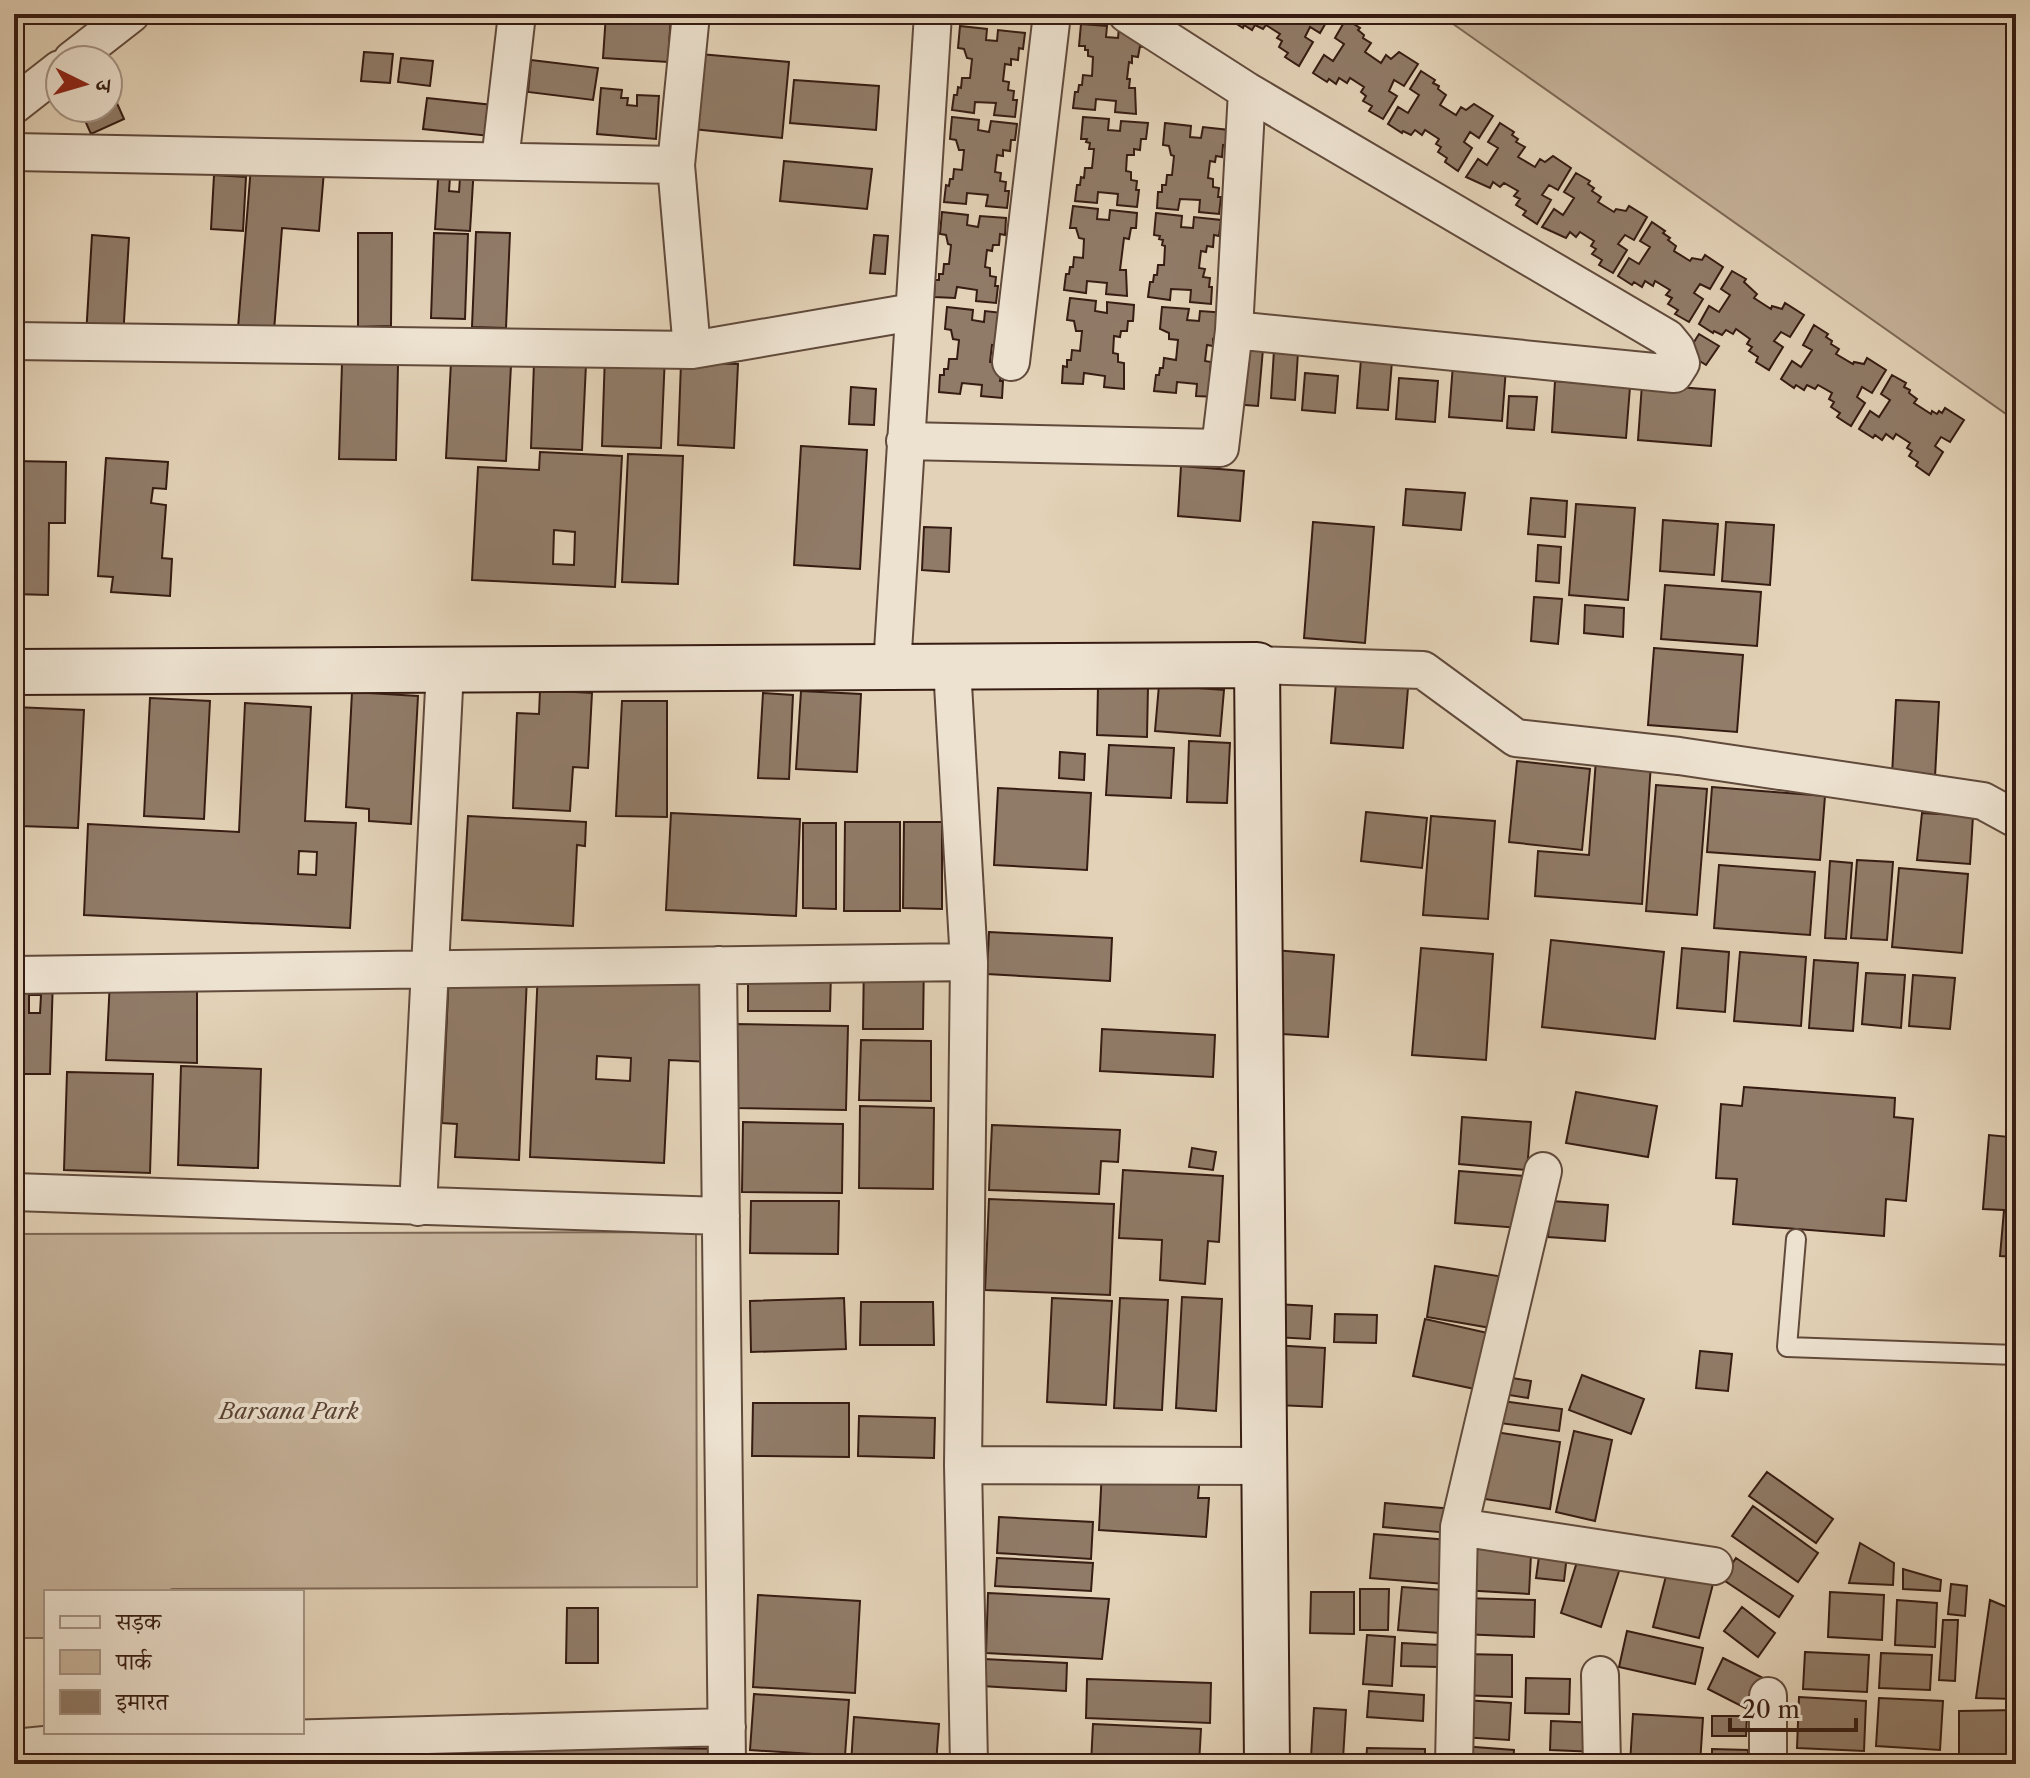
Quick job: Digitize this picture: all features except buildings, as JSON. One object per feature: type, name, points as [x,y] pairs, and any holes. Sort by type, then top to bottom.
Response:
[{"type":"street","points":[[93,44],[131,14]]},
{"type":"street","points":[[500,161],[517,14]]},
{"type":"street","points":[[691,14],[676,165],[692,350]]},
{"type":"street","points":[[892,667],[933,14]]},
{"type":"street","points":[[1011,362],[1052,14]]},
{"type":"street","points":[[1127,14],[1247,91],[1667,338],[1676,349],[1681,363],[1674,374],[1234,330]]},
{"type":"street","points":[[14,105],[44,82]]},
{"type":"street","points":[[905,441],[1220,448],[1234,330],[1247,91]]},
{"type":"street","points":[[14,152],[676,165]]},
{"type":"street","points":[[14,341],[692,350],[913,312]]},
{"type":"street","points":[[1257,665],[1267,1764]]},
{"type":"street","points":[[14,672],[1257,665],[1423,670],[1516,738],[1679,756],[1983,801],[2016,819]]},
{"type":"street","points":[[952,667],[969,962],[963,1465],[969,1764]]},
{"type":"street","points":[[418,1207],[445,669]]},
{"type":"street","points":[[14,975],[969,962]]},
{"type":"street","points":[[718,965],[727,1764]]},
{"type":"street","points":[[1454,1764],[1459,1527],[1543,1171]]},
{"type":"street","points":[[14,1192],[721,1216]]},
{"type":"street","points":[[963,1465],[1264,1466]]},
{"type":"street","points":[[1459,1527],[1714,1566]]},
{"type":"street","points":[[1600,1675],[1602,1764]]},
{"type":"street","points":[[1768,1696],[1768,1764]]},
{"type":"street","points":[[14,1748],[75,1753],[172,1742],[727,1727]]},
{"type":"lane","points":[[1796,1239],[1787,1347],[2016,1355]]},
{"type":"green space","points":[[1439,14],[2016,14],[2016,421]]},
{"type":"green space","name":"Barsana Park","points":[[696,1232],[697,1587],[44,1590],[44,1638],[14,1638],[14,1234]]}]
